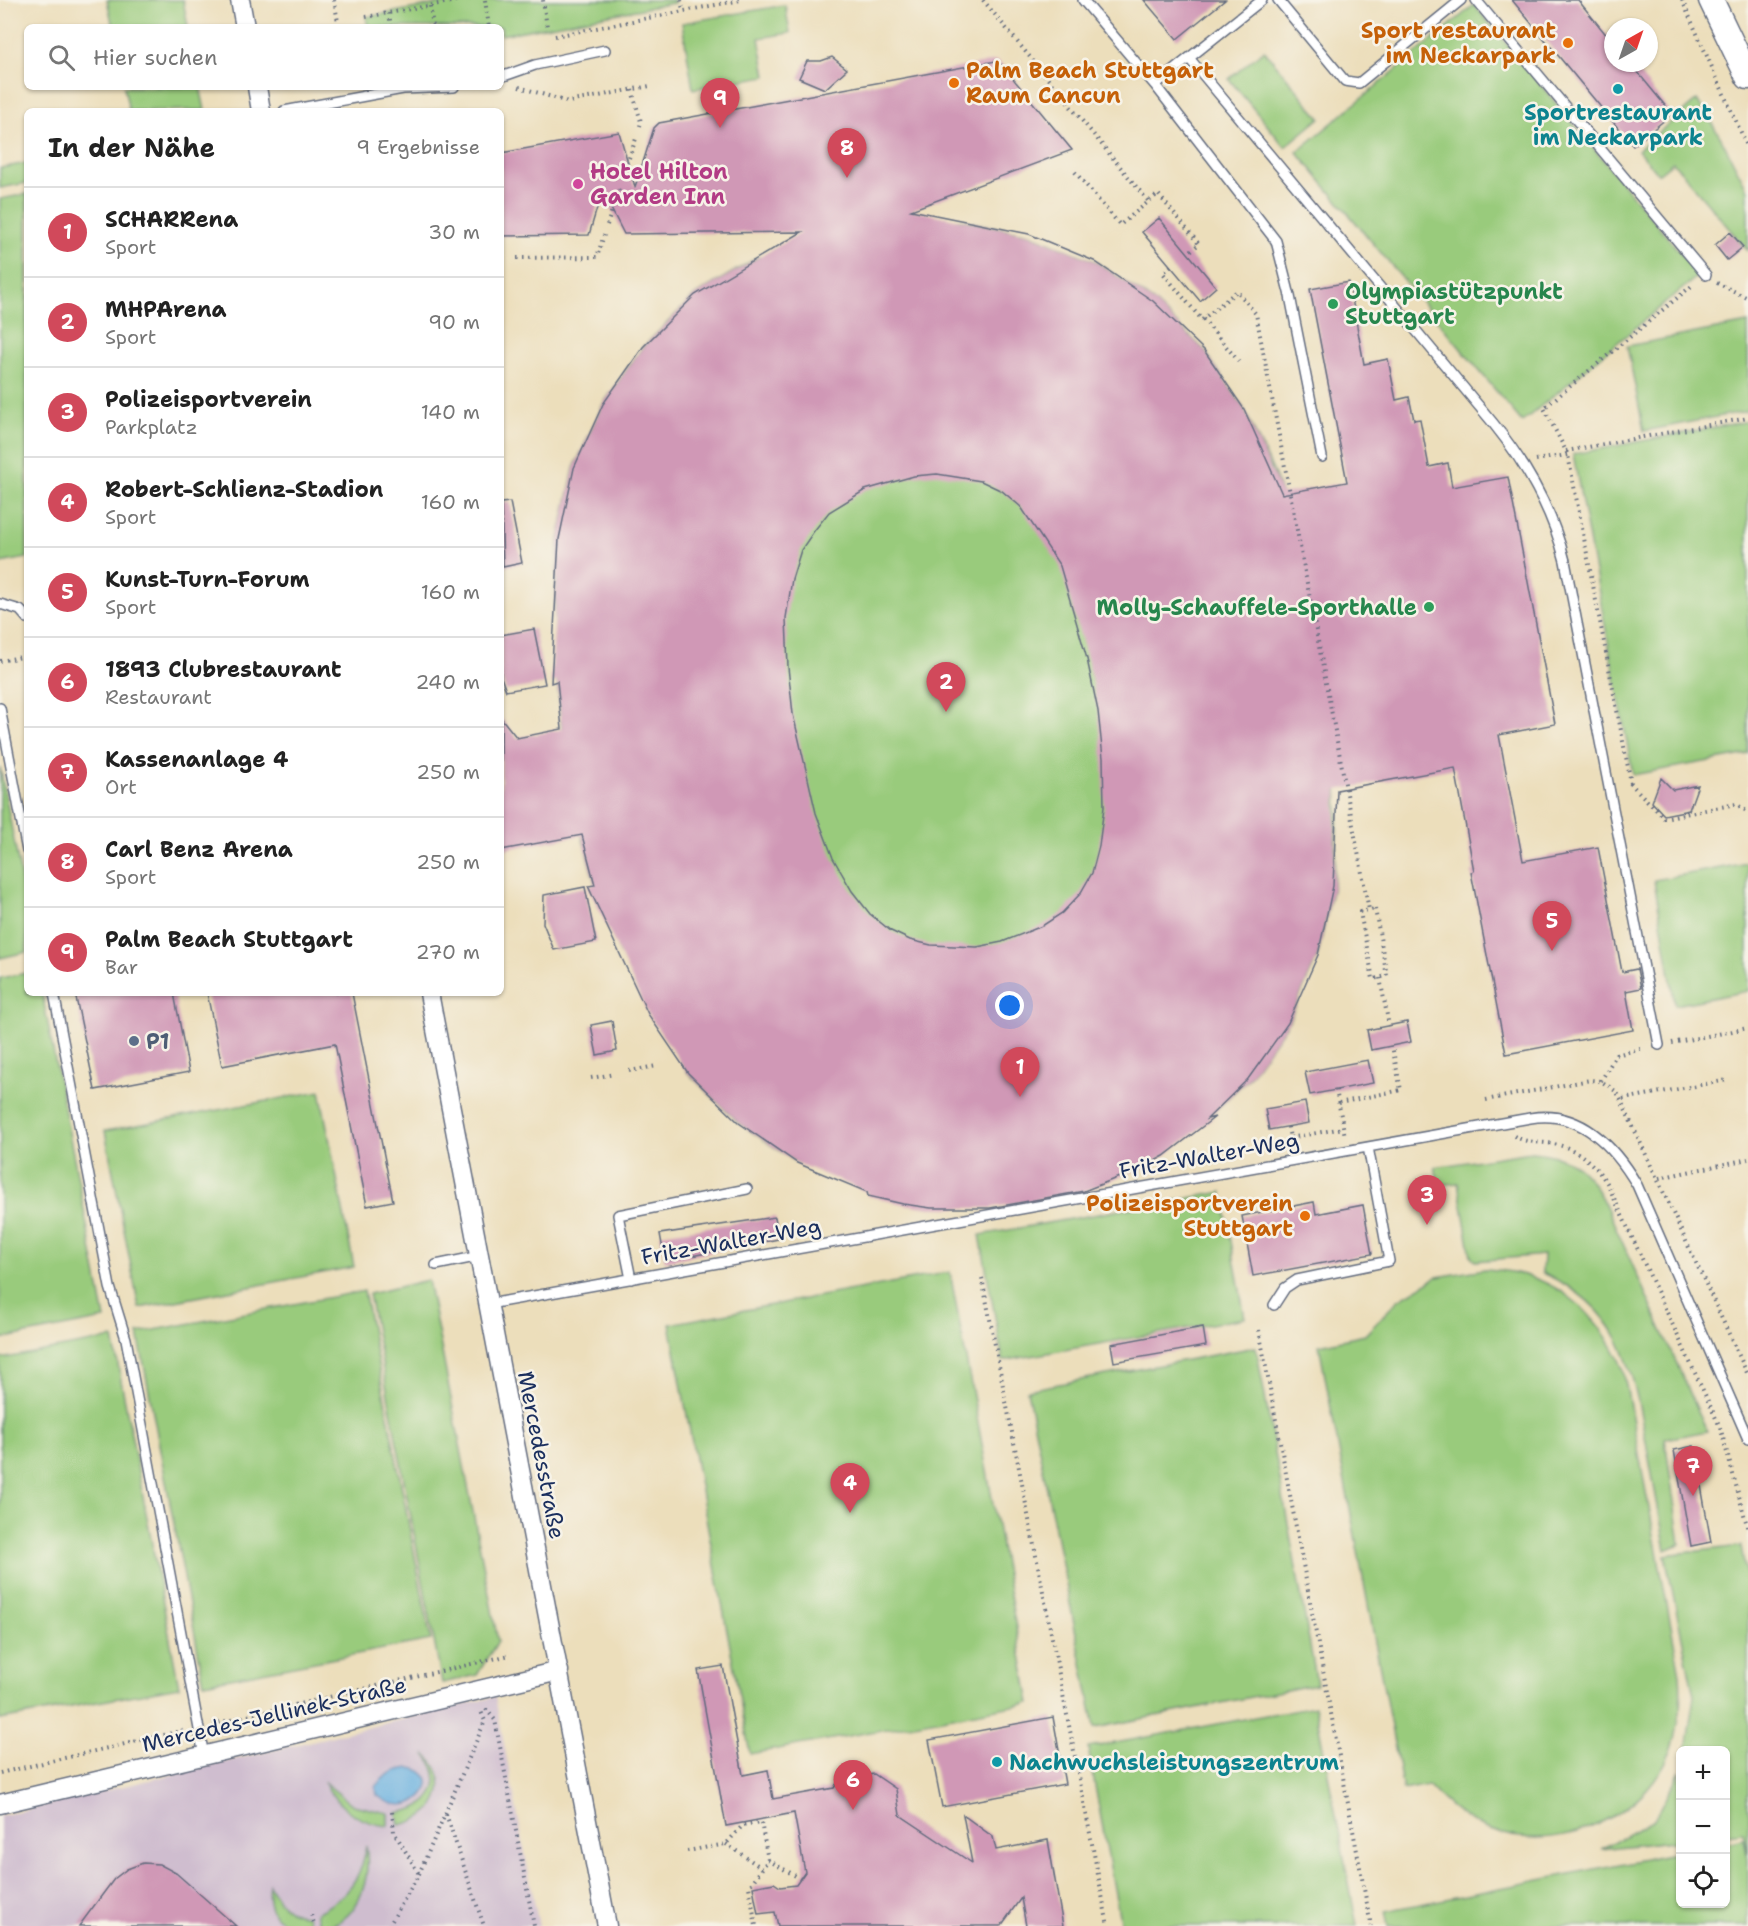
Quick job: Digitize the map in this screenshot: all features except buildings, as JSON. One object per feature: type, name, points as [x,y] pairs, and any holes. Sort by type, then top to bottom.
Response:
[{"type":"main road","points":[[1712,0],[1748,77]]},
{"type":"street","points":[[240,0],[244,24]]},
{"type":"street","points":[[257,90],[260,108]]},
{"type":"street","name":"Mercedesstraße","points":[[430,996],[608,1926]]},
{"type":"street","name":"Mercedes-Jellinek-Straße","points":[[0,1804],[559,1671]]},
{"type":"lane","points":[[1083,0],[1155,85],[1276,241],[1290,296],[1322,457]]},
{"type":"lane","points":[[1155,85],[1262,0]]},
{"type":"lane","points":[[1278,0],[1345,81],[1359,83],[1461,0]]},
{"type":"lane","points":[[1476,0],[1706,274]]},
{"type":"lane","points":[[504,76],[536,65],[605,50]]},
{"type":"lane","points":[[1189,58],[1524,462],[1558,535],[1659,1045]]},
{"type":"lane","points":[[300,108],[399,90]]},
{"type":"lane","points":[[0,604],[20,610],[24,615]]},
{"type":"lane","points":[[0,708],[24,835]]},
{"type":"lane","points":[[55,996],[110,1287],[126,1339],[204,1756]]},
{"type":"lane","name":"Fritz-Walter-Weg","points":[[489,1304],[1540,1116],[1567,1119],[1593,1132],[1615,1152],[1637,1185],[1748,1439]]},
{"type":"lane","points":[[1274,1305],[1285,1288],[1298,1280],[1389,1261],[1368,1147]]},
{"type":"lane","points":[[631,1279],[618,1215],[747,1189]]},
{"type":"lane","points":[[435,1265],[480,1256]]},
{"type":"path","points":[[334,0],[338,24]]},
{"type":"path","points":[[366,17],[461,0]]},
{"type":"path","points":[[485,0],[489,24]]},
{"type":"path","points":[[543,0],[547,27]]},
{"type":"path","points":[[681,0],[683,10]]},
{"type":"path","points":[[555,36],[741,0]]},
{"type":"path","points":[[983,0],[1149,202]]},
{"type":"path","points":[[1682,0],[1748,148]]},
{"type":"path","points":[[430,6],[433,24]]},
{"type":"path","points":[[389,13],[391,24]]},
{"type":"path","points":[[512,86],[568,102],[650,86]]},
{"type":"path","points":[[632,90],[641,122],[640,126]]},
{"type":"path","points":[[629,158],[637,136]]},
{"type":"path","points":[[1075,172],[1120,225],[1158,194],[1199,244],[1188,253]]},
{"type":"path","points":[[607,225],[620,186]]},
{"type":"path","points":[[517,258],[597,257],[604,235]]},
{"type":"path","points":[[1171,266],[1163,273],[1241,364]]},
{"type":"path","points":[[1748,298],[1715,282],[1706,274],[1544,408],[1567,453],[1631,783],[1664,818],[1736,804],[1748,812]]},
{"type":"path","points":[[1203,319],[1237,291],[1256,314],[1369,910]]},
{"type":"path","points":[[1524,462],[1748,418]]},
{"type":"path","points":[[0,662],[24,657]]},
{"type":"path","points":[[1608,786],[1631,783]]},
{"type":"path","points":[[1374,909],[1387,976],[1373,979],[1360,912],[1369,910],[1374,909]]},
{"type":"path","points":[[1380,978],[1389,1026]]},
{"type":"path","points":[[1339,1103],[1401,1090],[1392,1046]]},
{"type":"path","points":[[629,1071],[657,1066]]},
{"type":"path","points":[[591,1077],[614,1074]]},
{"type":"path","points":[[1486,1100],[1590,1080],[1610,1085],[1623,1099],[1748,1375]]},
{"type":"path","points":[[1623,1099],[1728,1080]]},
{"type":"path","points":[[1336,1090],[1348,1150]]},
{"type":"path","points":[[1490,1125],[1498,1126],[1520,1140],[1564,1145],[1575,1150],[1599,1171],[1720,1427],[1748,1529]]},
{"type":"path","points":[[1288,1127],[1290,1138],[1343,1128]]},
{"type":"path","points":[[1659,1178],[1748,1159]]},
{"type":"path","points":[[982,1278],[1108,1926]]},
{"type":"path","points":[[1259,1330],[1371,1926]]},
{"type":"path","points":[[0,1773],[510,1655]]},
{"type":"path","points":[[479,1708],[485,1708],[495,1720],[534,1926]]},
{"type":"path","points":[[389,1926],[419,1874],[485,1721]]},
{"type":"path","points":[[392,1812],[394,1832],[419,1874]]},
{"type":"path","points":[[445,1813],[484,1926]]},
{"type":"path","points":[[687,1851],[726,1844],[743,1825],[761,1822],[768,1860],[749,1887],[756,1926]]},
{"type":"path","points":[[726,1844],[762,1868]]},
{"type":"path","points":[[768,1860],[801,1879]]},
{"type":"path","points":[[311,1915],[315,1926]]},
{"type":"shaded area","points":[[495,1697],[539,1926],[0,1926],[0,1816]]},
{"type":"green space","points":[[107,0],[183,0],[187,24],[112,24]]},
{"type":"green space","points":[[461,0],[674,0],[674,3],[504,34],[504,24],[367,24],[366,17]]},
{"type":"green space","points":[[785,5],[790,33],[759,38],[766,76],[693,89],[682,23]]},
{"type":"green space","points":[[1474,5],[1699,275],[1522,422],[1297,152]]},
{"type":"green space","points":[[1264,50],[1320,118],[1285,147],[1229,79]]},
{"type":"green space","points":[[125,90],[201,90],[205,108],[128,108]]},
{"type":"green space","points":[[1697,100],[1721,138],[1748,191],[1748,251],[1673,162],[1658,174],[1638,150]]},
{"type":"green space","points":[[24,164],[24,184],[0,188],[0,168]]},
{"type":"green space","points":[[24,195],[24,559],[0,563],[0,199]]},
{"type":"green space","points":[[891,220],[961,220],[1029,234],[1094,261],[1153,301],[1204,350],[1244,409],[1274,473],[1297,538],[1336,744],[1338,815],[1333,886],[1318,955],[1288,1023],[1248,1079],[1198,1127],[797,1163],[739,1123],[688,1073],[619,951],[595,884],[577,817],[564,749],[557,679],[555,609],[559,539],[574,468],[603,404],[643,347],[695,295],[755,259],[820,232]]},
{"type":"green space","points":[[1748,323],[1748,411],[1644,431],[1627,346]]},
{"type":"green space","points":[[1748,421],[1748,754],[1633,775],[1573,454]]},
{"type":"green space","points":[[0,767],[24,893],[24,953],[0,958]]},
{"type":"green space","points":[[1748,863],[1748,991],[1675,1005],[1654,880]]},
{"type":"green space","points":[[24,974],[24,996],[43,996],[105,1319],[0,1339],[0,978]]},
{"type":"green space","points":[[320,1091],[354,1267],[139,1308],[105,1131]]},
{"type":"green space","points":[[1531,1152],[1559,1157],[1569,1162],[1586,1175],[1593,1184],[1607,1208],[1707,1431],[1665,1439],[1680,1544],[1666,1550],[1640,1410],[1627,1361],[1618,1339],[1589,1302],[1568,1286],[1542,1273],[1543,1255],[1475,1261],[1471,1256],[1458,1183],[1439,1185],[1435,1167]]},
{"type":"green space","points":[[1222,1192],[1245,1318],[1003,1361],[980,1235]]},
{"type":"green space","points":[[1485,1269],[1509,1271],[1531,1277],[1569,1297],[1600,1328],[1613,1348],[1623,1369],[1680,1674],[1681,1704],[1677,1732],[1671,1751],[1657,1777],[1637,1799],[1614,1816],[1588,1829],[1559,1836],[1530,1838],[1502,1834],[1467,1819],[1428,1785],[1403,1790],[1319,1345],[1365,1335],[1398,1300],[1437,1277]]},
{"type":"green space","points":[[950,1272],[1030,1703],[750,1754],[670,1324]]},
{"type":"green space","points":[[428,1280],[498,1641],[477,1675],[442,1683],[369,1294]]},
{"type":"green space","points":[[364,1291],[431,1640],[204,1683],[138,1333]]},
{"type":"green space","points":[[113,1338],[179,1687],[0,1720],[0,1359]]},
{"type":"green space","points":[[1256,1347],[1317,1684],[1095,1728],[1027,1390]]},
{"type":"green space","points":[[1741,1546],[1748,1586],[1748,1853],[1744,1833],[1730,1835],[1730,1746],[1687,1746],[1694,1696],[1665,1555]]},
{"type":"green space","points":[[1315,1706],[1357,1926],[1121,1926],[1088,1748]]},
{"type":"green space","points":[[425,1754],[439,1776],[438,1798],[432,1808],[423,1815],[399,1825],[397,1813],[419,1806],[433,1793],[435,1775]]},
{"type":"green space","points":[[1676,1779],[1676,1840],[1601,1849],[1654,1820]]},
{"type":"green space","points":[[324,1782],[353,1805],[388,1813],[388,1826],[367,1822],[350,1813],[342,1807]]},
{"type":"green space","points":[[1744,1839],[1748,1859],[1748,1926],[1388,1926],[1385,1911],[1676,1853],[1676,1908],[1730,1908],[1730,1842]]},
{"type":"green space","points":[[366,1846],[367,1871],[360,1897],[344,1918],[333,1924],[320,1926],[316,1913],[336,1901],[357,1878]]},
{"type":"green space","points":[[269,1885],[288,1910],[307,1915],[310,1926],[291,1924],[277,1918],[270,1905]]},
{"type":"water","points":[[411,1768],[422,1772],[428,1779],[427,1787],[414,1802],[403,1805],[390,1803],[377,1795],[376,1787],[379,1782],[395,1771]]},
{"type":"place","name":"Sport restaurant im Neckarpark","points":[[1568,43]]},
{"type":"place","name":"Palm Beach Stuttgart Raum Cancun","points":[[954,83]]},
{"type":"place","name":"Sportrestaurant im Neckarpark","points":[[1618,89]]},
{"type":"place","name":"Palm Beach Stuttgart","points":[[720,128]]},
{"type":"place","name":"Carl Benz Arena","points":[[847,178]]},
{"type":"place","name":"Hotel Hilton Garden Inn","points":[[578,184]]},
{"type":"place","name":"Olympiastützpunkt Stuttgart","points":[[1333,304]]},
{"type":"place","name":"Molly-Schauffele-Sporthalle","points":[[1429,607]]},
{"type":"place","name":"MHPArena","points":[[946,712]]},
{"type":"place","name":"Kunst-Turn-Forum","points":[[1552,951]]},
{"type":"place","name":"P1","points":[[134,1041]]},
{"type":"place","name":"SCHARRena","points":[[1020,1097]]},
{"type":"place","name":"Polizeisportverein Stuttgart","points":[[1305,1216]]},
{"type":"place","name":"Polizeisportverein","points":[[1427,1225]]},
{"type":"place","name":"Kassenanlage 4","points":[[1693,1496]]},
{"type":"place","name":"Robert-Schlienz-Stadion","points":[[850,1513]]},
{"type":"place","name":"Nachwuchsleistungszentrum","points":[[997,1762]]},
{"type":"place","name":"1893 Clubrestaurant","points":[[853,1810]]}]
